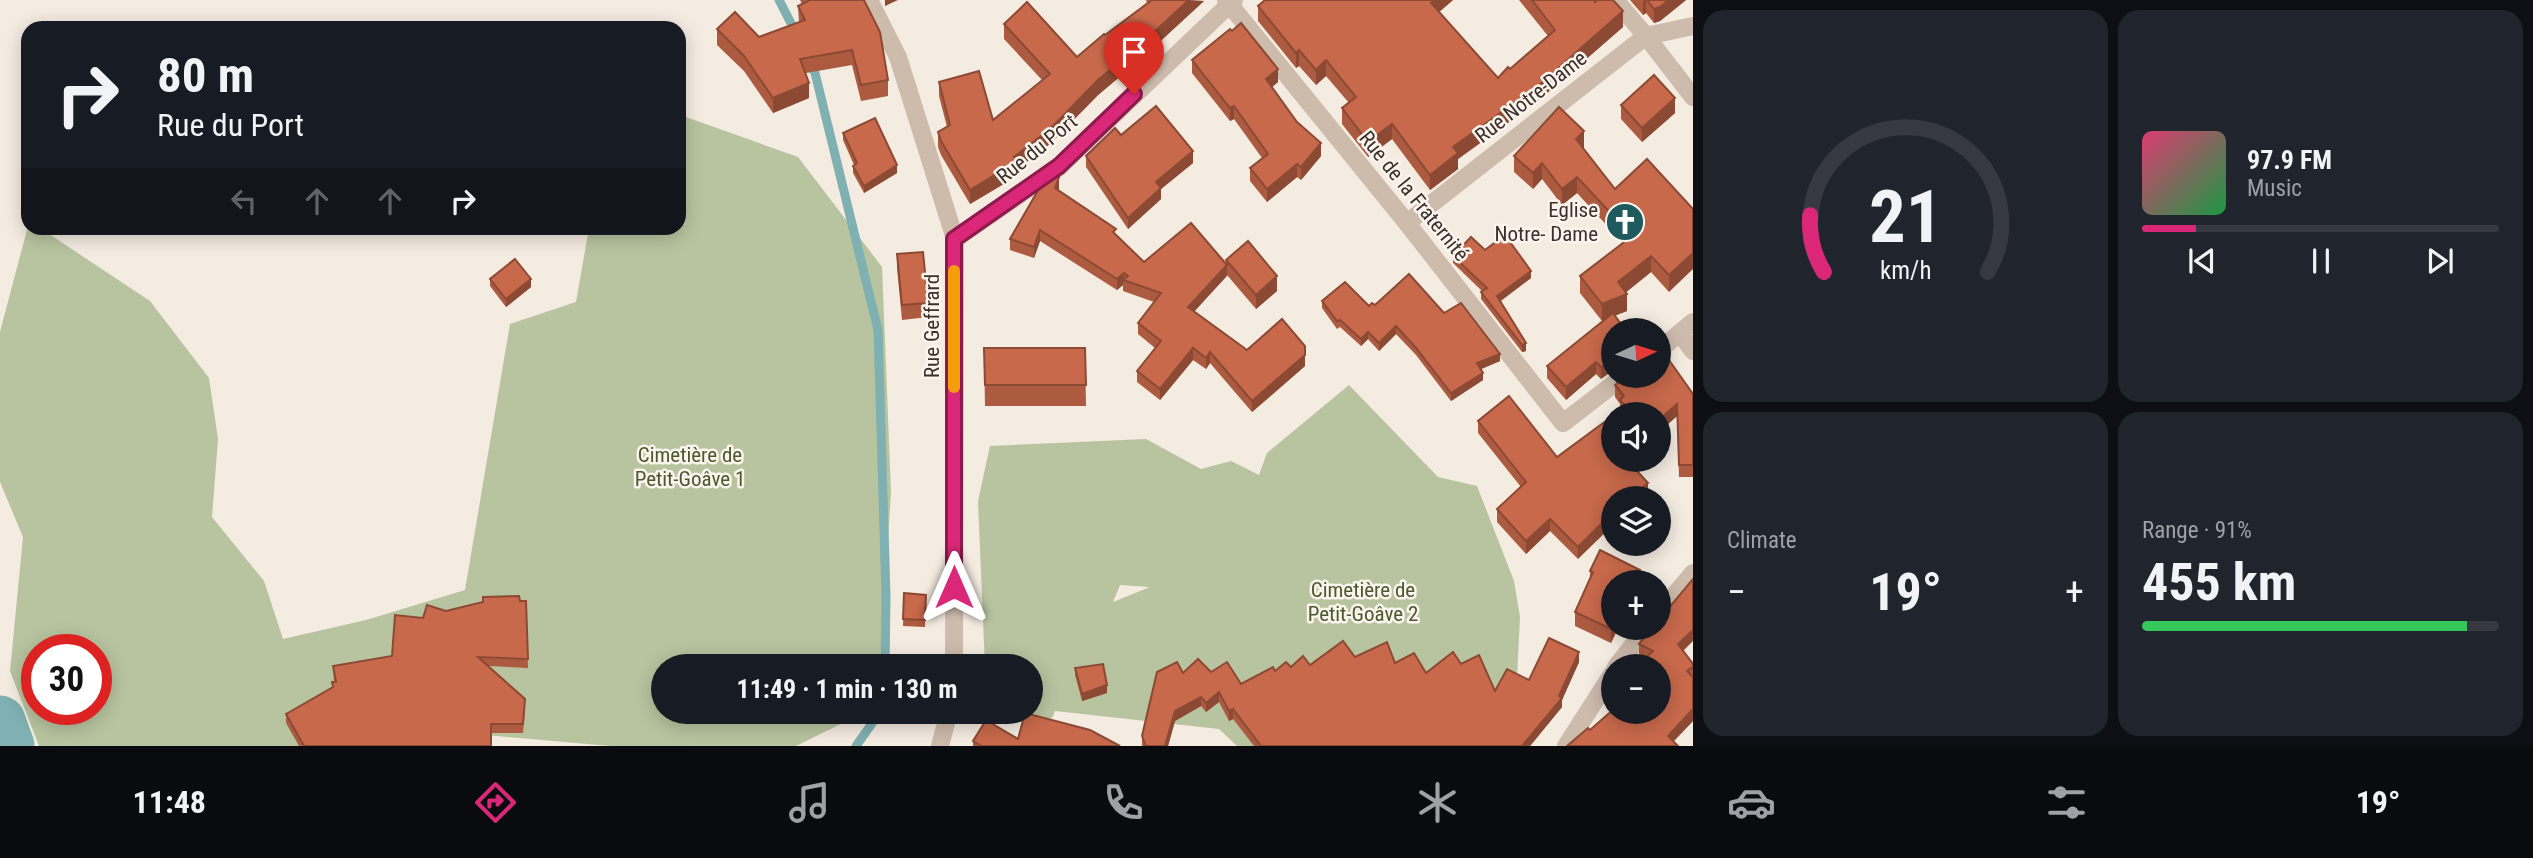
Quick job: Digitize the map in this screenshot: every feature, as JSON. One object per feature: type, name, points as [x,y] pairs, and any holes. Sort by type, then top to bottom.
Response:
[{"type":"street","name":"Rue Geffrard","points":[[869,0],[898,57],[954,239],[954,654]]},
{"type":"street","points":[[1615,0],[1693,97]]},
{"type":"street","name":"Rue du Port","points":[[954,239],[1059,166],[1230,1]]},
{"type":"street","name":"Rue de la Fraternité","points":[[1230,1],[1563,423],[1608,388]]},
{"type":"street","name":"Rue Notre-Dame","points":[[1407,223],[1646,36],[1693,26]]},
{"type":"street","points":[[1671,340],[1687,328],[1693,351]]},
{"type":"street","points":[[1671,599],[1693,573]]},
{"type":"street","points":[[1626,654],[1637,640]]},
{"type":"street","points":[[1566,746],[1601,691]]},
{"type":"street","points":[[940,746],[946,724]]},
{"type":"green space","name":"Cimetière de Petit-Goâve 1","points":[[686,117],[798,157],[882,267],[891,492],[881,654],[651,654],[651,724],[841,724],[796,746],[610,746],[486,735],[402,746],[39,746],[31,725],[112,725],[112,634],[21,634],[21,699],[10,671],[23,537],[0,482],[0,332],[26,235],[51,235],[150,301],[209,378],[218,439],[212,517],[264,581],[283,639],[366,620],[465,590],[510,324],[576,302],[588,235],[686,235]]},
{"type":"green space","name":"Cimetière de Petit-Goâve 2","points":[[1349,385],[1438,477],[1477,486],[1514,581],[1520,617],[1516,696],[1481,746],[1237,746],[1219,729],[1055,711],[1052,718],[1043,719],[1043,654],[984,654],[978,501],[990,446],[1146,439],[1201,469],[1231,461],[1259,475],[1267,453]],"holes":[[[1120,585],[1150,587],[1113,602]]]},
{"type":"building","points":[[810,0],[864,0],[880,32],[888,80],[861,85],[852,50],[800,59],[809,83],[773,98],[744,56],[717,29],[735,12],[759,37],[805,20],[798,6]]},
{"type":"building","points":[[1152,0],[1189,0],[1098,80],[1051,128],[1014,157],[1019,160],[970,190],[938,132],[950,125],[939,82],[979,71],[993,120],[1050,74],[1004,24],[1027,2],[1077,57]]},
{"type":"building","points":[[1265,0],[1435,0],[1431,3],[1498,78],[1555,30],[1532,0],[1613,0],[1623,11],[1538,86],[1453,147],[1458,153],[1430,175],[1392,124],[1368,142],[1342,108],[1356,97],[1326,60],[1316,70],[1299,50],[1296,53],[1258,6]]},
{"type":"building","points":[[1647,0],[1669,0],[1654,9]]},
{"type":"building","points":[[1241,23],[1278,69],[1266,79],[1297,122],[1321,143],[1301,167],[1297,164],[1267,189],[1250,168],[1268,154],[1234,106],[1230,108],[1192,60]]},
{"type":"building","points":[[1654,75],[1675,98],[1642,128],[1621,105]]},
{"type":"building","points":[[1156,106],[1193,151],[1156,182],[1161,188],[1128,218],[1086,156],[1115,128],[1121,135]]},
{"type":"building","points":[[1559,107],[1584,131],[1576,139],[1615,189],[1647,159],[1693,209],[1693,253],[1669,275],[1651,256],[1618,282],[1627,294],[1602,304],[1580,276],[1632,236],[1577,177],[1562,189],[1542,163],[1533,173],[1514,156]]},
{"type":"building","points":[[875,118],[897,165],[864,186],[853,166],[857,163],[843,133]]},
{"type":"building","points":[[1053,174],[1059,177],[1055,188],[1116,229],[1113,232],[1144,262],[1191,223],[1227,265],[1188,307],[1247,350],[1282,319],[1305,346],[1305,355],[1252,401],[1210,352],[1206,358],[1193,348],[1160,389],[1137,371],[1161,341],[1138,323],[1161,293],[1123,280],[1128,276],[1124,273],[1117,279],[1040,230],[1034,247],[1010,239],[1044,180]]},
{"type":"building","points":[[1505,235],[1531,271],[1497,296],[1526,343],[1522,345],[1481,292],[1487,288],[1453,256],[1471,237],[1485,250]]},
{"type":"building","points":[[1248,241],[1277,276],[1256,295],[1226,260]]},
{"type":"building","points":[[923,252],[928,303],[902,305],[897,254]]},
{"type":"building","points":[[515,259],[531,279],[506,299],[490,279]]},
{"type":"building","points":[[1409,274],[1444,313],[1461,303],[1500,354],[1477,363],[1483,373],[1451,393],[1396,326],[1379,343],[1368,332],[1361,339],[1340,320],[1337,321],[1322,301],[1345,282],[1369,306],[1372,303],[1375,305]]},
{"type":"building","points":[[1601,323],[1601,367],[1596,362],[1566,387],[1547,366]]},
{"type":"building","points":[[984,348],[1085,348],[1086,385],[985,385]]},
{"type":"building","points":[[1671,363],[1693,394],[1693,465],[1679,465],[1677,404],[1671,409],[1671,402],[1622,402],[1620,400],[1624,396],[1617,388],[1671,388]]},
{"type":"building","points":[[1509,396],[1557,457],[1601,425],[1601,472],[1638,472],[1648,483],[1644,486],[1601,486],[1601,524],[1578,547],[1550,519],[1526,541],[1497,509],[1526,482],[1478,421]]},
{"type":"building","points":[[1600,550],[1601,556],[1612,556],[1640,570],[1601,570],[1601,624],[1575,612],[1593,572],[1590,571]]},
{"type":"building","points":[[1693,579],[1693,630],[1678,644],[1693,664],[1693,669],[1687,671],[1693,677],[1693,709],[1668,736],[1678,746],[1567,746],[1601,720],[1601,724],[1671,724],[1671,654],[1650,654],[1653,651],[1639,644],[1642,640],[1671,640],[1671,605]]},
{"type":"building","points":[[904,593],[926,595],[925,620],[903,619]]},
{"type":"building","points":[[519,596],[520,601],[526,601],[528,659],[478,657],[525,699],[523,724],[491,724],[491,746],[304,746],[286,714],[333,687],[332,682],[336,682],[333,666],[392,656],[395,615],[423,618],[427,605],[446,611],[483,602],[483,597]]},
{"type":"building","points":[[1549,638],[1579,652],[1559,696],[1562,698],[1522,746],[1261,746],[1233,709],[1229,711],[1219,692],[1206,703],[1201,697],[1175,711],[1165,746],[1146,746],[1142,736],[1157,672],[1177,662],[1183,673],[1198,659],[1211,672],[1227,662],[1241,684],[1273,667],[1275,671],[1286,662],[1291,667],[1303,656],[1310,665],[1343,641],[1355,657],[1387,642],[1395,663],[1414,653],[1426,673],[1453,652],[1461,664],[1479,655],[1495,691],[1507,669],[1529,680]]},
{"type":"building","points":[[1103,664],[1107,685],[1082,694],[1075,668]]},
{"type":"building","points":[[1043,718],[1090,730],[1120,746],[981,746],[973,741],[984,724],[993,724],[1018,739],[1022,724],[1043,724]]},
{"type":"waterway","points":[[779,0],[796,33]]},
{"type":"waterway","points":[[809,62],[815,73],[878,330],[886,596],[885,654]]},
{"type":"waterway","points":[[0,721],[9,746]]},
{"type":"waterway","points":[[856,746],[872,724]]},
{"type":"slow traffic","points":[[954,271],[954,387]]},
{"type":"place","name":"Eglise Notre- Dame","points":[[1625,222]]},
{"type":"route","points":[[954,587],[954,239],[1059,166],[1134,94]]}]
